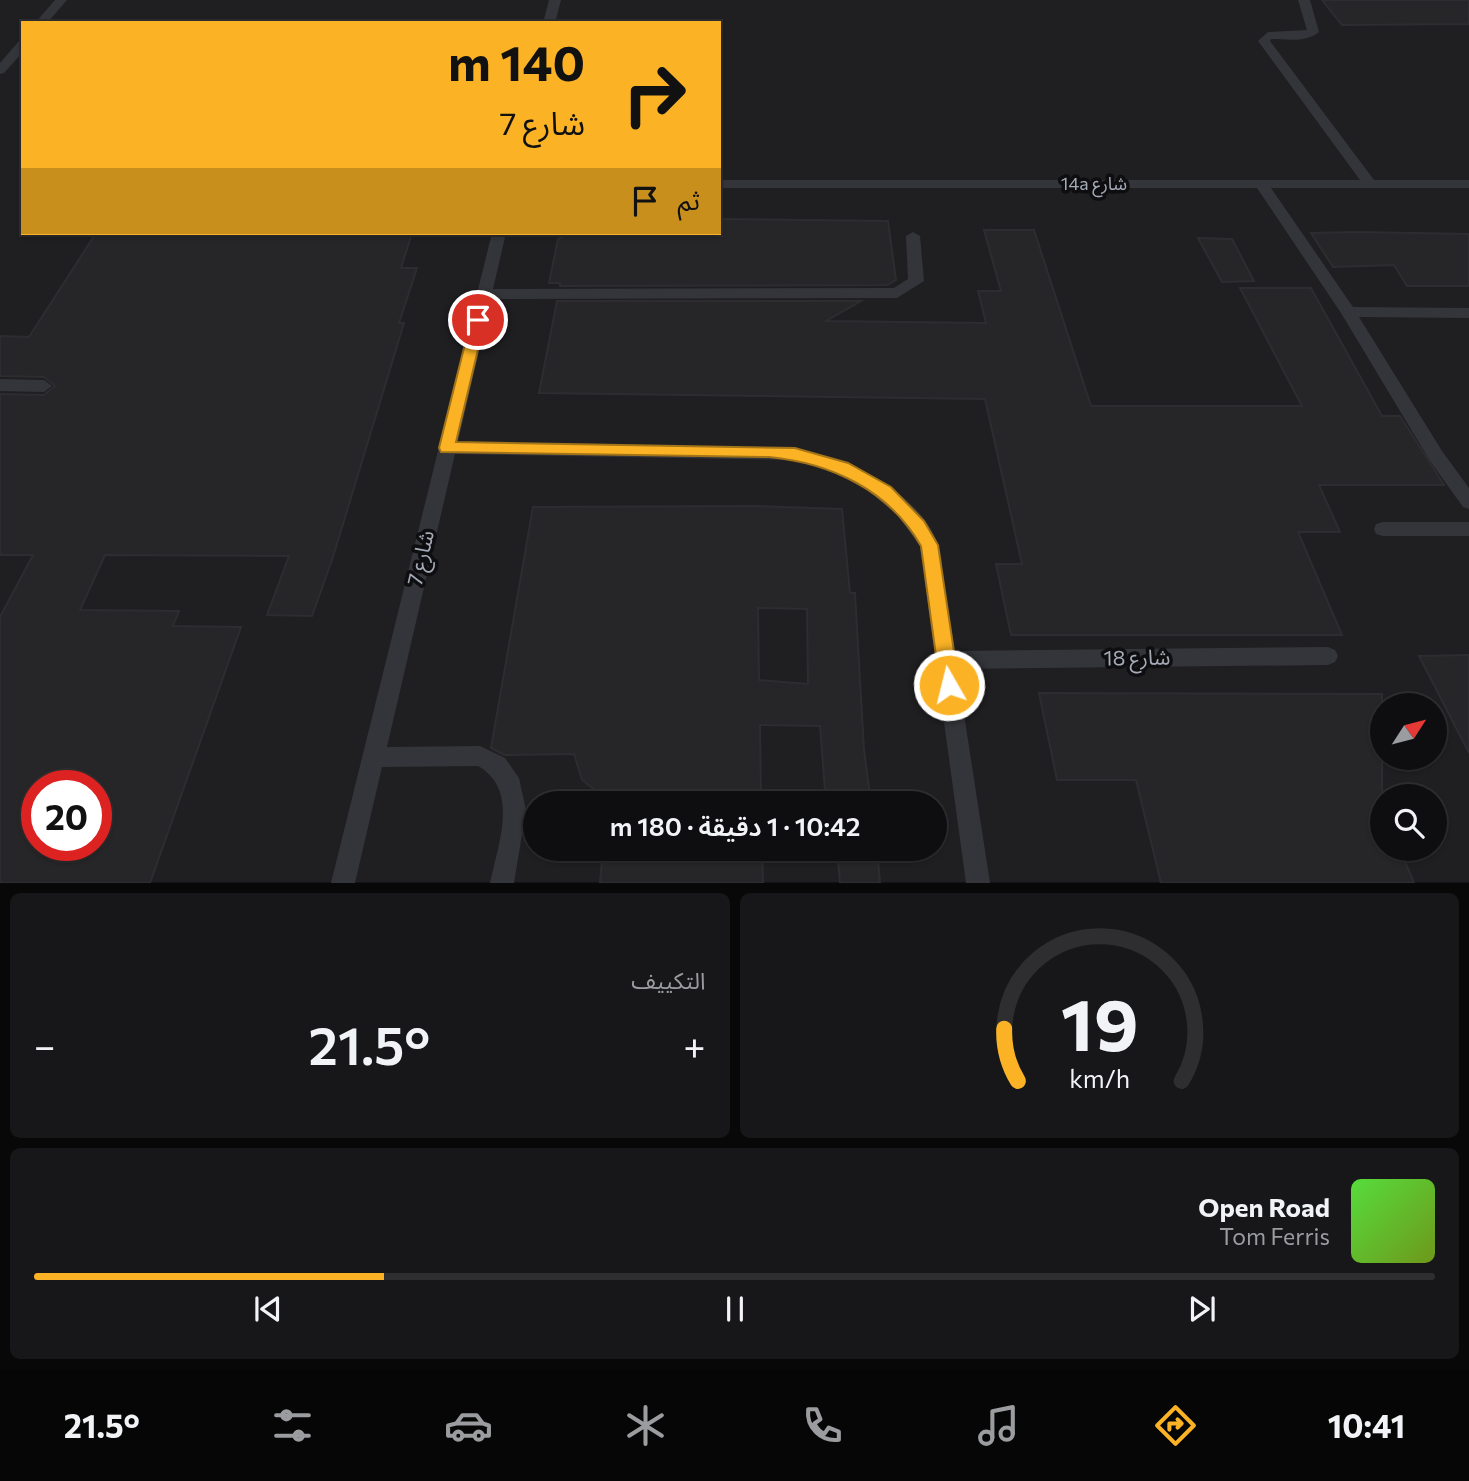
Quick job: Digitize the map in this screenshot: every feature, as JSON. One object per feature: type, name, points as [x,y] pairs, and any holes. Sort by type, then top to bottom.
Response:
[{"type":"lane","points":[[43,21],[61,0]]},
{"type":"lane","points":[[550,21],[555,0]]},
{"type":"lane","points":[[1304,0],[1313,32],[1303,36],[1268,35],[1264,41],[1370,184]]},
{"type":"lane","points":[[0,70],[21,46]]},
{"type":"lane","name":"14a شارع","points":[[721,184],[1469,184]]},
{"type":"lane","points":[[1261,184],[1348,312],[1436,456],[1469,502]]},
{"type":"lane","name":"شارع 7","points":[[343,883],[499,235]]},
{"type":"lane","points":[[484,294],[897,293],[916,281],[913,236]]},
{"type":"lane","points":[[1348,312],[1469,313]]},
{"type":"lane","points":[[0,385],[44,386]]},
{"type":"lane","points":[[447,448],[769,451],[795,454],[842,467],[886,492],[918,526],[929,545],[978,883]]},
{"type":"lane","points":[[1383,529],[1469,529]]},
{"type":"lane","name":"شارع 18","points":[[946,660],[1328,656]]},
{"type":"lane","points":[[373,757],[480,757],[496,762],[508,773],[514,787],[514,803],[502,883]]},
{"type":"shaded area","points":[[0,0],[1469,0],[1469,882],[0,882]]},
{"type":"building","points":[[1322,0],[1469,0],[1469,24],[1342,25]]},
{"type":"building","points":[[721,219],[888,221],[896,280],[887,285],[560,286],[560,283],[549,283],[558,239],[566,235],[721,235]]},
{"type":"building","points":[[984,230],[1034,230],[1091,406],[1302,406],[1240,288],[1311,288],[1382,416],[1400,416],[1444,485],[1319,485],[1340,532],[1298,532],[1342,635],[1011,635],[996,564],[1022,564],[985,399],[539,393],[557,301],[861,301],[826,321],[986,323],[978,291],[1001,291]]},
{"type":"building","points":[[1311,233],[1469,234],[1469,286],[1407,286],[1394,265],[1333,267]]},
{"type":"building","points":[[95,235],[411,235],[401,268],[417,268],[399,323],[404,323],[333,557],[312,616],[267,615],[289,556],[105,555],[80,610],[179,611],[173,626],[241,627],[150,883],[0,883],[0,617],[33,555],[0,555],[0,394],[44,395],[55,386],[44,377],[0,376],[0,336],[29,337]]},
{"type":"building","points":[[1198,238],[1232,239],[1254,281],[1222,282]]},
{"type":"building","points":[[756,506],[842,509],[850,593],[855,593],[864,750],[869,791],[825,791],[820,726],[760,725],[761,791],[596,791],[582,780],[574,754],[504,755],[491,748],[533,507]],"holes":[[[758,608],[807,609],[808,684],[759,680]]]},
{"type":"building","points":[[1469,655],[1469,753],[1447,710],[1447,693],[1438,693],[1419,656]]},
{"type":"building","points":[[1039,693],[1370,694],[1370,770],[1382,770],[1382,784],[1370,784],[1370,861],[1405,861],[1414,883],[1161,883],[1136,780],[1057,780]]},
{"type":"building","points":[[602,861],[762,861],[763,883],[600,883]]},
{"type":"building","points":[[838,861],[878,861],[880,883],[840,883]]},
{"type":"route","points":[[478,320],[447,448],[769,451],[820,459],[842,467],[886,492],[918,526],[929,545],[949,685]]}]
